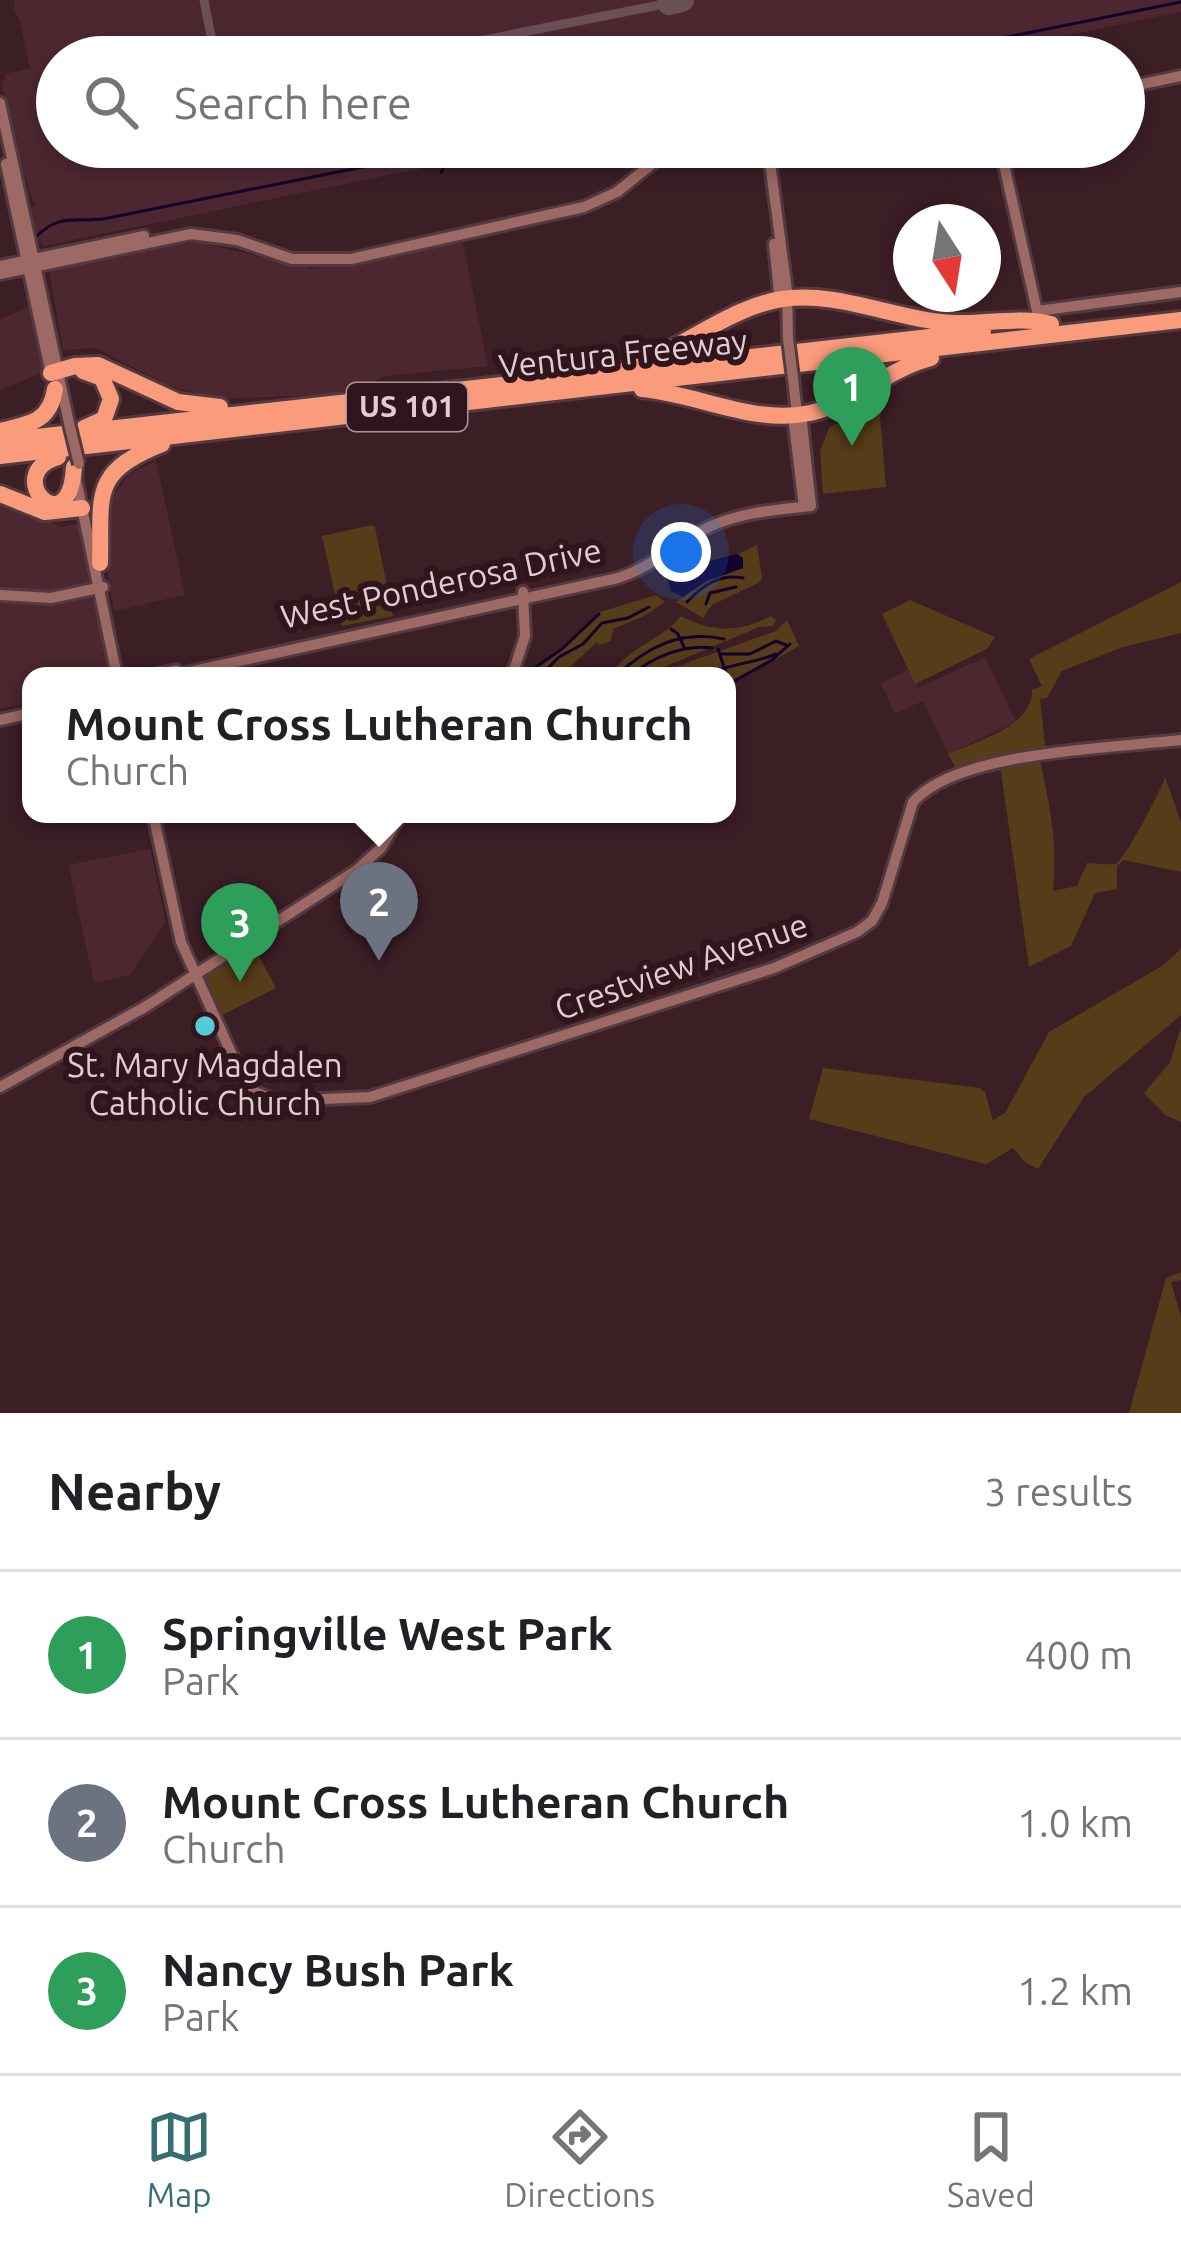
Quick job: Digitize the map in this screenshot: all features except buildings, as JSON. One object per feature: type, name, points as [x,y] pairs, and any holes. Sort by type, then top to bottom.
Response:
[{"type":"highway","points":[[576,382],[654,358],[718,322],[784,299],[818,300],[934,321],[1051,323]]},
{"type":"highway","name":"Ventura Freeway","points":[[0,456],[1181,309]]},
{"type":"highway","name":"Ventura Freeway","points":[[0,441],[1181,320]]},
{"type":"highway","points":[[576,382],[658,391],[730,410],[797,414],[839,404],[917,362],[1115,326]]},
{"type":"highway","points":[[56,378],[98,365],[169,399],[195,406],[298,407]]},
{"type":"highway","points":[[31,438],[94,425],[109,411],[110,390],[98,375],[85,371],[56,378]]},
{"type":"highway","points":[[0,431],[44,417],[53,404],[56,378]]},
{"type":"highway","points":[[100,563],[99,504],[115,472],[154,446],[239,426]]},
{"type":"highway","points":[[75,465],[72,489],[65,499],[47,504],[34,496],[30,477],[43,462],[134,440]]},
{"type":"highway","points":[[0,494],[45,512],[85,507]]},
{"type":"street","points":[[1145,84],[1181,76]]},
{"type":"street","points":[[0,103],[118,667]]},
{"type":"street","points":[[0,124],[12,157]]},
{"type":"street","points":[[0,134],[32,262]]},
{"type":"street","points":[[0,270],[190,228],[226,232],[292,253],[350,252],[582,202],[638,168]]},
{"type":"street","points":[[32,262],[191,235],[225,237],[292,259],[351,259],[584,207],[616,192],[647,168]]},
{"type":"street","points":[[768,168],[787,290],[784,299],[797,414]]},
{"type":"street","points":[[1005,168],[1037,311],[1181,292]]},
{"type":"street","name":"West Ponderosa Drive","points":[[199,667],[617,578],[752,507],[806,504],[794,424],[797,414]]},
{"type":"street","points":[[85,507],[102,587]]},
{"type":"street","points":[[0,595],[45,598],[102,587]]},
{"type":"street","points":[[513,667],[525,636],[521,595]]},
{"type":"street","name":"Crestview Avenue","points":[[152,823],[179,937],[245,1082],[269,1099],[334,1102],[388,1093],[735,983],[861,929],[880,908],[913,802],[924,790],[969,769],[1181,740]]},
{"type":"street","points":[[0,1084],[192,973],[349,870],[377,849],[393,823]]},
{"type":"shaded area","points":[[15,0],[1181,0],[1181,12],[1064,36],[36,36],[36,168],[422,168],[44,246],[33,235],[29,208],[35,206],[16,151],[1,81],[6,80],[5,74],[30,68],[19,18],[13,11]]},
{"type":"shaded area","points":[[198,242],[312,269],[463,243],[488,366],[385,376],[371,383],[368,393],[217,399],[167,385],[96,348],[63,350],[49,270]]},
{"type":"shaded area","points":[[34,304],[48,371],[0,390],[0,320]]},
{"type":"shaded area","points":[[877,399],[883,407],[886,487],[823,494],[820,451],[829,428]]},
{"type":"shaded area","points":[[156,460],[185,595],[114,611],[106,562],[110,501],[129,474]]},
{"type":"shaded area","points":[[0,503],[63,527],[80,523],[89,583],[53,591],[3,590]]},
{"type":"shaded area","points":[[372,525],[393,616],[342,626],[322,536]]},
{"type":"shaded area","points":[[757,545],[762,578],[758,583],[712,605],[703,618],[676,602],[707,581],[743,568],[738,554]]},
{"type":"shaded area","points":[[737,554],[743,558],[743,568],[707,581],[683,597],[671,591],[667,578],[671,571]]},
{"type":"shaded area","points":[[1181,582],[1181,633],[1123,647],[1062,671],[1047,698],[1040,699],[1046,754],[985,760],[957,770],[948,754],[1013,723],[1030,703],[1032,690],[1042,686],[1029,659]]},
{"type":"shaded area","points":[[91,595],[111,667],[22,667],[22,705],[0,709],[0,600],[52,602]]},
{"type":"shaded area","points":[[656,595],[665,602],[613,629],[611,641],[597,642],[570,667],[533,667],[558,652],[600,612]]},
{"type":"shaded area","points":[[910,600],[995,637],[987,649],[915,684],[882,614]]},
{"type":"shaded area","points":[[681,616],[726,628],[771,616],[776,620],[773,626],[759,627],[664,667],[616,667]]},
{"type":"shaded area","points":[[787,620],[799,646],[736,682],[736,667],[678,667],[678,666],[776,631]]},
{"type":"shaded area","points":[[985,657],[1016,722],[948,754],[923,701],[895,714],[881,683],[908,670],[918,688]]},
{"type":"shaded area","points":[[1040,760],[1054,841],[1053,891],[1077,886],[1087,863],[1117,863],[1165,777],[1181,822],[1181,872],[1124,860],[1117,866],[1117,889],[1095,893],[1071,946],[1029,967],[1000,765]]},
{"type":"shaded area","points":[[150,849],[166,922],[130,975],[94,983],[68,865]]},
{"type":"shaded area","points":[[252,943],[276,988],[222,1015],[205,975]]},
{"type":"shaded area","points":[[1181,949],[1181,1015],[1084,1097],[1038,1169],[1013,1148],[986,1164],[809,1119],[823,1068],[980,1088],[993,1120],[1005,1113],[1049,1032],[1162,966]]},
{"type":"shaded area","points":[[1181,1027],[1181,1122],[1165,1115],[1144,1093],[1170,1062]]},
{"type":"shaded area","points":[[1181,1272],[1181,1280],[1171,1282],[1181,1317],[1181,1413],[1129,1413],[1166,1278]]},
{"type":"waterway","points":[[1012,36],[1181,2]]},
{"type":"waterway","points":[[36,237],[59,222],[103,219],[357,168]]},
{"type":"waterway","points":[[441,172],[444,168]]},
{"type":"waterway","points":[[687,602],[712,582],[743,578]]},
{"type":"waterway","points":[[706,604],[710,593],[736,587]]},
{"type":"waterway","points":[[549,667],[583,644],[602,623],[628,618],[649,607]]},
{"type":"waterway","points":[[536,667],[599,614]]},
{"type":"waterway","points":[[671,629],[684,647]]},
{"type":"waterway","points":[[627,667],[679,639],[724,639]]},
{"type":"waterway","points":[[720,654],[750,654],[776,641],[786,645]]},
{"type":"waterway","points":[[736,680],[790,644]]},
{"type":"waterway","points":[[643,667],[669,653],[712,648]]},
{"type":"waterway","points":[[718,649],[724,667]]},
{"type":"waterway","points":[[727,667],[776,654]]},
{"type":"taxiway","points":[[204,0],[211,36]]},
{"type":"taxiway","points":[[504,36],[669,3]]},
{"type":"runway","points":[[669,3],[682,0]]},
{"type":"place","name":"Springville West Park","points":[[852,446]]},
{"type":"place","name":"Mount Cross Lutheran Church","points":[[379,961]]},
{"type":"place","name":"Nancy Bush Park","points":[[240,982]]},
{"type":"place","name":"St. Mary Magdalen Catholic Church","points":[[205,1026]]}]
